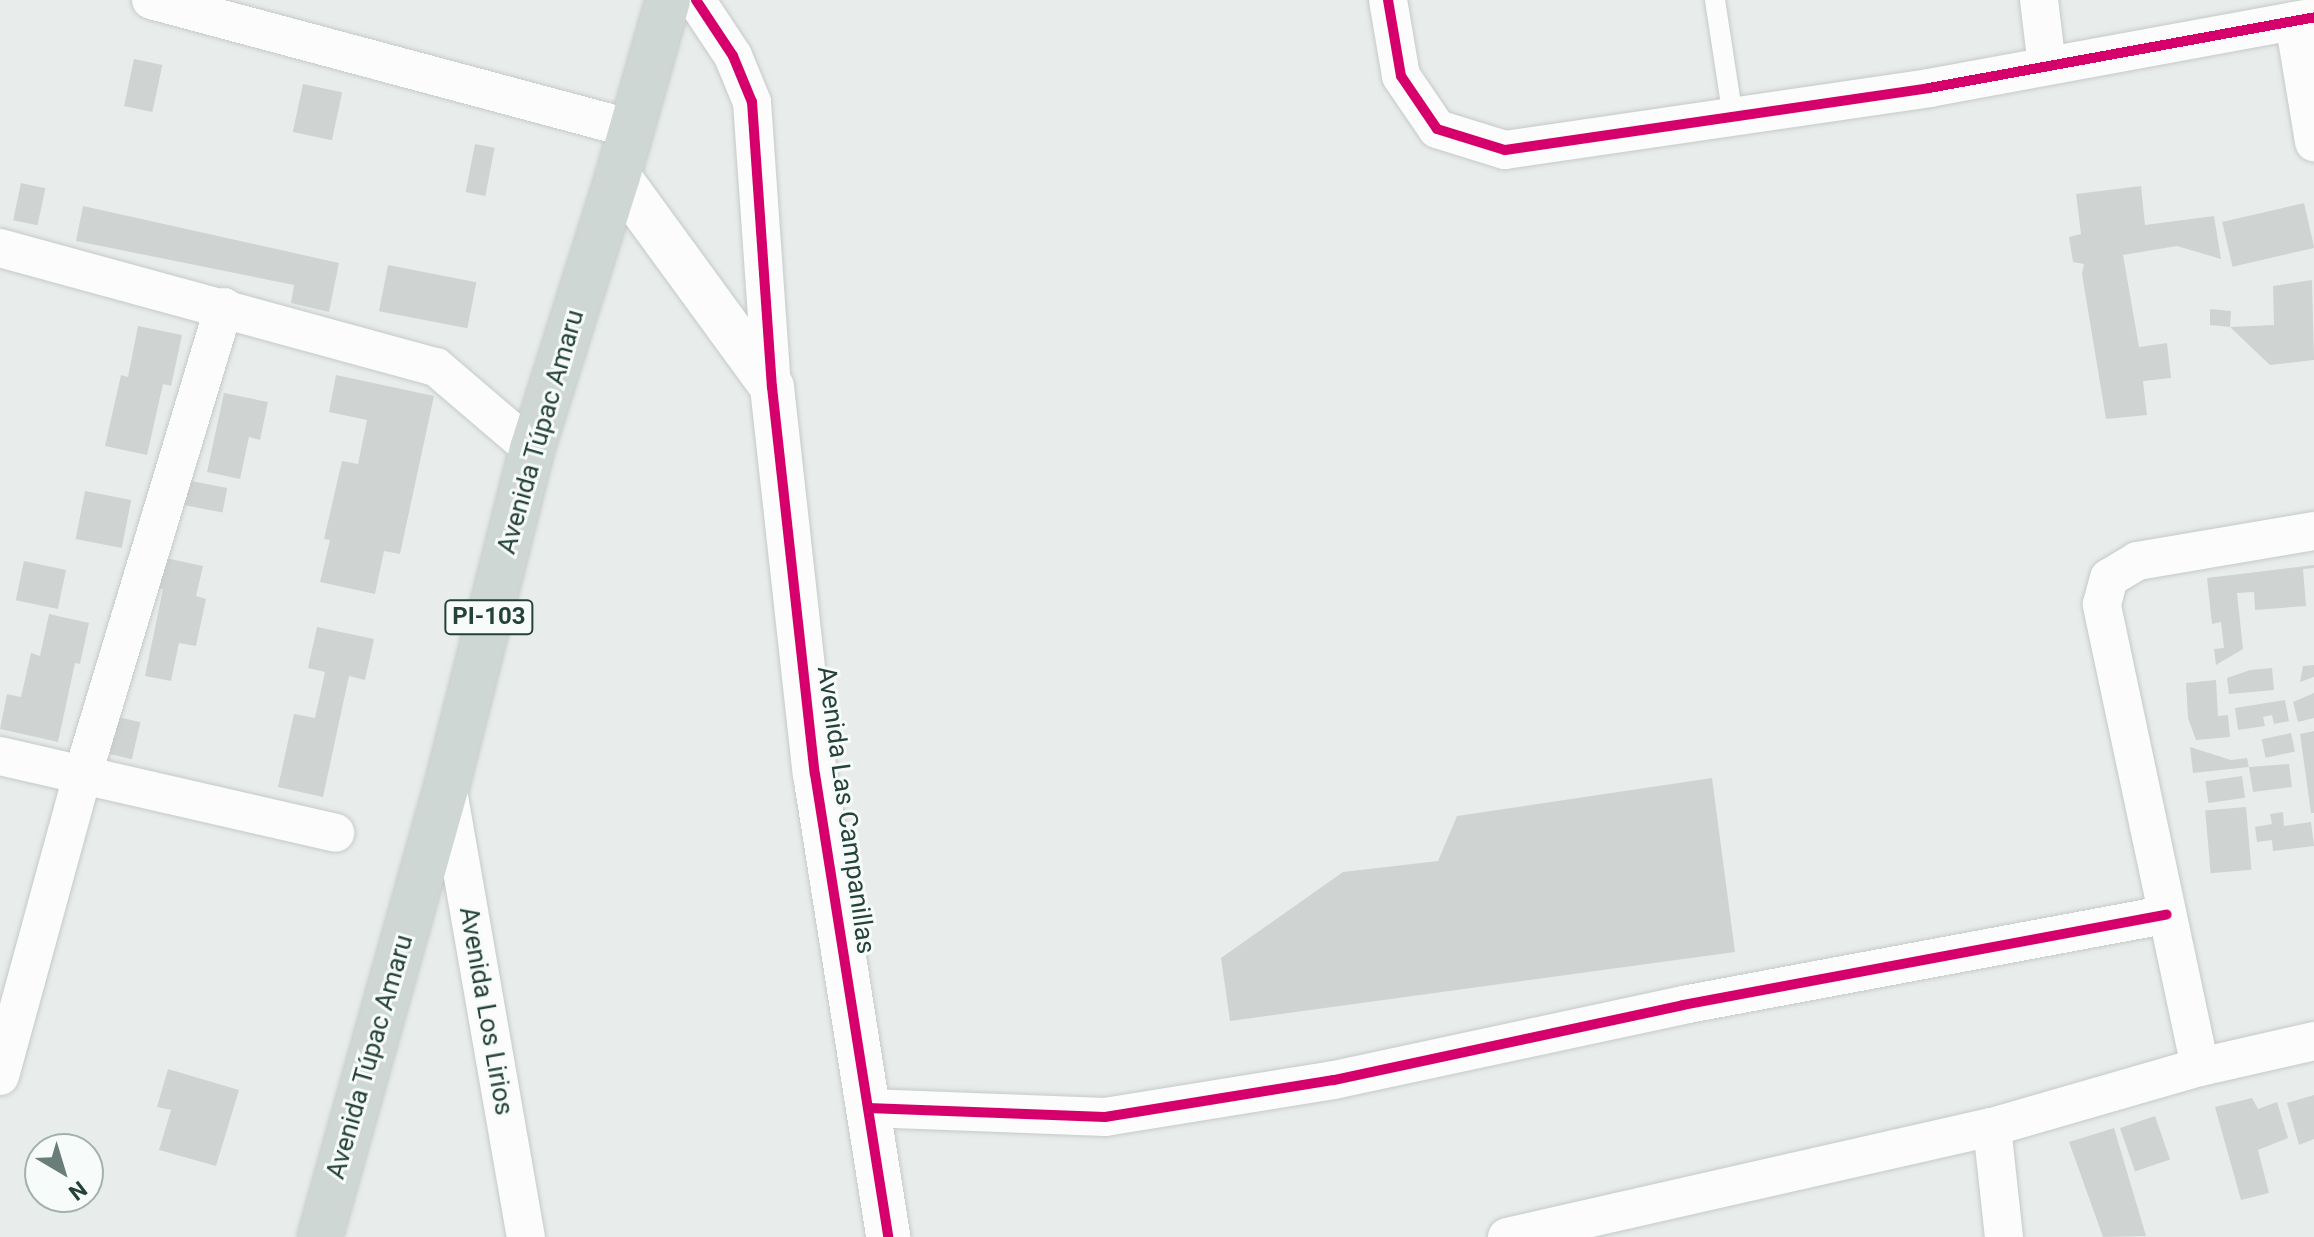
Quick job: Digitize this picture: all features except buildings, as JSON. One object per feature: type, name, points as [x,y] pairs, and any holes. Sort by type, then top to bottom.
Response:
[{"type":"main road","name":"Avenida Túpac Amaru","points":[[320,1237],[447,785],[532,449],[618,176],[668,0]]},
{"type":"street","points":[[151,0],[631,129]]},
{"type":"street","points":[[696,0],[733,56],[752,102],[772,387]]},
{"type":"street","points":[[1388,0],[1401,76],[1437,129],[1505,150],[2047,66],[2304,19],[2314,142]]},
{"type":"street","points":[[2039,0],[2047,66]]},
{"type":"street","name":"Avenida Las Campanillas","points":[[618,176],[772,387],[815,774],[888,1237]]},
{"type":"street","points":[[0,248],[436,367],[532,449]]},
{"type":"street","points":[[3,1057],[82,777],[224,307]]},
{"type":"street","points":[[2200,1067],[2102,604],[2109,578],[2137,561],[2314,531]]},
{"type":"street","points":[[0,756],[335,833]]},
{"type":"street","name":"Avenida Los Lirios","points":[[447,785],[526,1237]]},
{"type":"street","points":[[868,1108],[1105,1117],[1334,1080],[1683,1005],[2167,914]]},
{"type":"street","points":[[1507,1237],[1992,1127],[2200,1067],[2314,1041]]},
{"type":"street","points":[[1992,1127],[2004,1237]]},
{"type":"lane","points":[[1715,0],[1733,117]]},
{"type":"cycle path","points":[[696,0],[733,56],[752,102],[772,387],[815,774],[888,1237]]},
{"type":"cycle path","points":[[1388,0],[1401,76],[1437,129],[1505,150],[1929,88],[2314,17]]},
{"type":"cycle path","points":[[868,1108],[1105,1117],[1334,1080],[1683,1005],[2167,914]]}]
